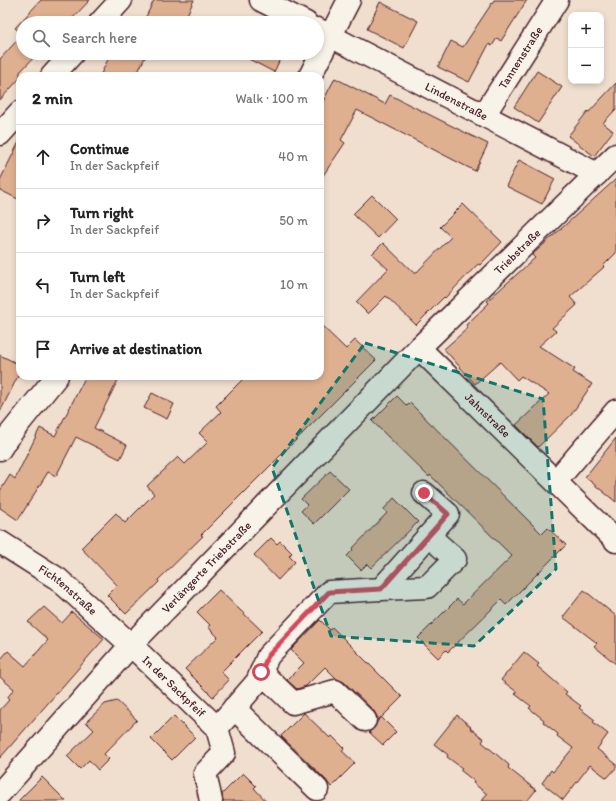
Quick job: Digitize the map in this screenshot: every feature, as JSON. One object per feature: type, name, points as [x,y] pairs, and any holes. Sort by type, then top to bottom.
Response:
[{"type":"street","points":[[106,16],[121,0]]},
{"type":"street","points":[[261,0],[292,16]]},
{"type":"street","points":[[324,32],[349,0]]},
{"type":"street","name":"Tannenstraße","points":[[484,115],[557,0]]},
{"type":"street","name":"Lindenstraße","points":[[324,32],[597,174]]},
{"type":"street","points":[[56,72],[67,60]]},
{"type":"street","points":[[311,72],[315,60]]},
{"type":"street","name":"Triebstraße","points":[[419,348],[616,155]]},
{"type":"street","name":"Jahnstraße","points":[[419,348],[616,541]]},
{"type":"street","name":"Verlängerte Triebstraße","points":[[0,793],[131,645],[419,348]]},
{"type":"street","points":[[0,449],[7,438],[55,380]]},
{"type":"street","points":[[556,481],[616,411]]},
{"type":"street","points":[[381,589],[448,514],[424,493]]},
{"type":"street","points":[[211,801],[205,773],[224,753],[217,728],[257,682],[268,656],[329,592],[427,587],[455,559],[429,536]]},
{"type":"street","name":"Fichtenstraße","points":[[0,542],[58,579],[131,645]]},
{"type":"street","name":"In der Sackpfeif","points":[[131,645],[217,728]]},
{"type":"street","points":[[261,672],[293,703],[335,691],[365,720]]},
{"type":"street","points":[[234,708],[318,789]]},
{"type":"highlighted area","points":[[365,343],[543,399],[556,569],[474,646],[331,636],[272,468]]},
{"type":"building","points":[[41,0],[90,0],[75,16],[26,16]]},
{"type":"building","points":[[154,0],[194,0],[186,16],[146,16]]},
{"type":"building","points":[[494,0],[527,0],[501,41],[497,38],[492,46],[489,44],[469,82],[438,67],[451,41],[463,47]]},
{"type":"building","points":[[380,2],[418,21],[404,48],[367,29]]},
{"type":"building","points":[[16,42],[16,60],[31,60],[20,72],[16,72],[16,82],[0,100],[0,59]]},
{"type":"building","points":[[108,60],[144,60],[138,72],[102,72]]},
{"type":"building","points":[[251,60],[280,60],[274,72]]},
{"type":"building","points":[[537,71],[562,87],[538,123],[514,107]]},
{"type":"building","points":[[335,78],[385,104],[390,95],[488,144],[475,171],[357,110],[341,140],[345,143],[324,174],[324,99]]},
{"type":"building","points":[[616,83],[616,109],[603,123],[613,131],[594,156],[568,136],[588,111],[589,112]]},
{"type":"building","points":[[16,148],[16,198],[0,190],[0,180]]},
{"type":"building","points":[[519,160],[555,179],[542,204],[506,186]]},
{"type":"building","points":[[616,179],[616,253],[603,266],[604,267],[570,297],[577,305],[552,328],[556,331],[539,346],[575,369],[573,372],[592,384],[571,415],[538,447],[516,425],[549,394],[521,376],[517,380],[500,362],[475,384],[444,349],[468,328],[466,325],[489,303],[487,301],[535,258],[532,255]]},
{"type":"building","points":[[372,195],[396,219],[378,238],[353,214]]},
{"type":"building","points":[[463,204],[502,242],[480,265],[478,264],[416,325],[386,296],[368,314],[356,302],[388,269],[372,254],[383,243],[415,274],[451,237],[440,227]]},
{"type":"building","points":[[324,328],[346,349],[355,340],[376,360],[201,535],[203,536],[126,614],[107,595],[117,585],[81,548],[116,513],[125,523],[154,494],[147,486],[178,457],[185,464],[208,442],[199,433],[221,412],[216,406],[242,380],[324,380]]},
{"type":"building","points":[[0,355],[16,363],[16,380],[0,412]]},
{"type":"building","points":[[84,380],[118,380],[94,428],[127,445],[120,459],[76,437],[56,476],[48,472],[18,520],[0,508],[0,491],[10,475],[15,479],[40,428],[55,436]]},
{"type":"building","points":[[152,393],[174,404],[167,419],[144,408]]},
{"type":"building","points":[[397,396],[407,406],[410,403],[542,534],[548,528],[566,545],[506,605],[501,600],[448,652],[446,650],[438,658],[418,638],[457,599],[463,604],[512,556],[430,475],[429,477],[372,421]]},
{"type":"building","points":[[616,438],[616,502],[585,477]]},
{"type":"building","points":[[330,471],[349,489],[314,524],[301,511],[307,505],[301,499]]},
{"type":"building","points":[[394,498],[418,522],[371,568],[367,564],[361,570],[347,556],[387,513],[384,509]]},
{"type":"building","points":[[271,538],[277,544],[280,541],[292,553],[289,556],[295,562],[278,580],[254,555]]},
{"type":"building","points":[[219,590],[262,631],[221,672],[229,680],[213,697],[185,669],[218,637],[208,627],[210,625],[197,612]]},
{"type":"building","points":[[584,590],[616,616],[616,664],[594,646],[597,643],[563,617]]},
{"type":"building","points":[[44,607],[62,623],[72,612],[104,639],[0,758],[0,710],[9,700],[7,698],[14,689],[0,677],[0,660],[8,651],[25,666],[48,640],[28,622]]},
{"type":"building","points":[[320,620],[330,630],[332,627],[402,697],[379,720],[374,711],[344,682],[337,679],[325,667],[306,686],[297,689],[287,680],[304,663],[291,650]]},
{"type":"building","points":[[524,652],[539,664],[537,666],[567,692],[565,694],[581,706],[579,708],[595,720],[593,722],[608,734],[597,749],[616,764],[616,768],[607,778],[590,765],[563,800],[542,783],[551,770],[553,772],[573,748],[557,736],[558,734],[543,722],[544,720],[529,708],[531,706],[515,694],[517,692],[501,680]]},
{"type":"building","points":[[117,701],[137,720],[104,754],[109,759],[98,770],[89,760],[80,769],[67,756],[94,730],[86,722],[105,704]]},
{"type":"building","points":[[304,713],[330,738],[332,736],[344,748],[342,751],[355,763],[331,787],[326,780],[281,736]]},
{"type":"building","points":[[457,715],[484,739],[482,742],[509,765],[508,768],[536,790],[527,801],[481,801],[487,794],[460,770],[462,768],[447,757],[448,755],[434,744]]},
{"type":"building","points":[[174,716],[195,737],[172,760],[151,739]]},
{"type":"building","points":[[381,717],[396,732],[383,745],[369,732],[374,728]]},
{"type":"building","points":[[243,773],[256,786],[254,788],[266,801],[223,801],[222,794]]},
{"type":"building","points":[[42,777],[66,801],[18,801]]},
{"type":"route","points":[[261,672],[268,656],[329,592],[381,589],[448,514],[424,493]]}]
